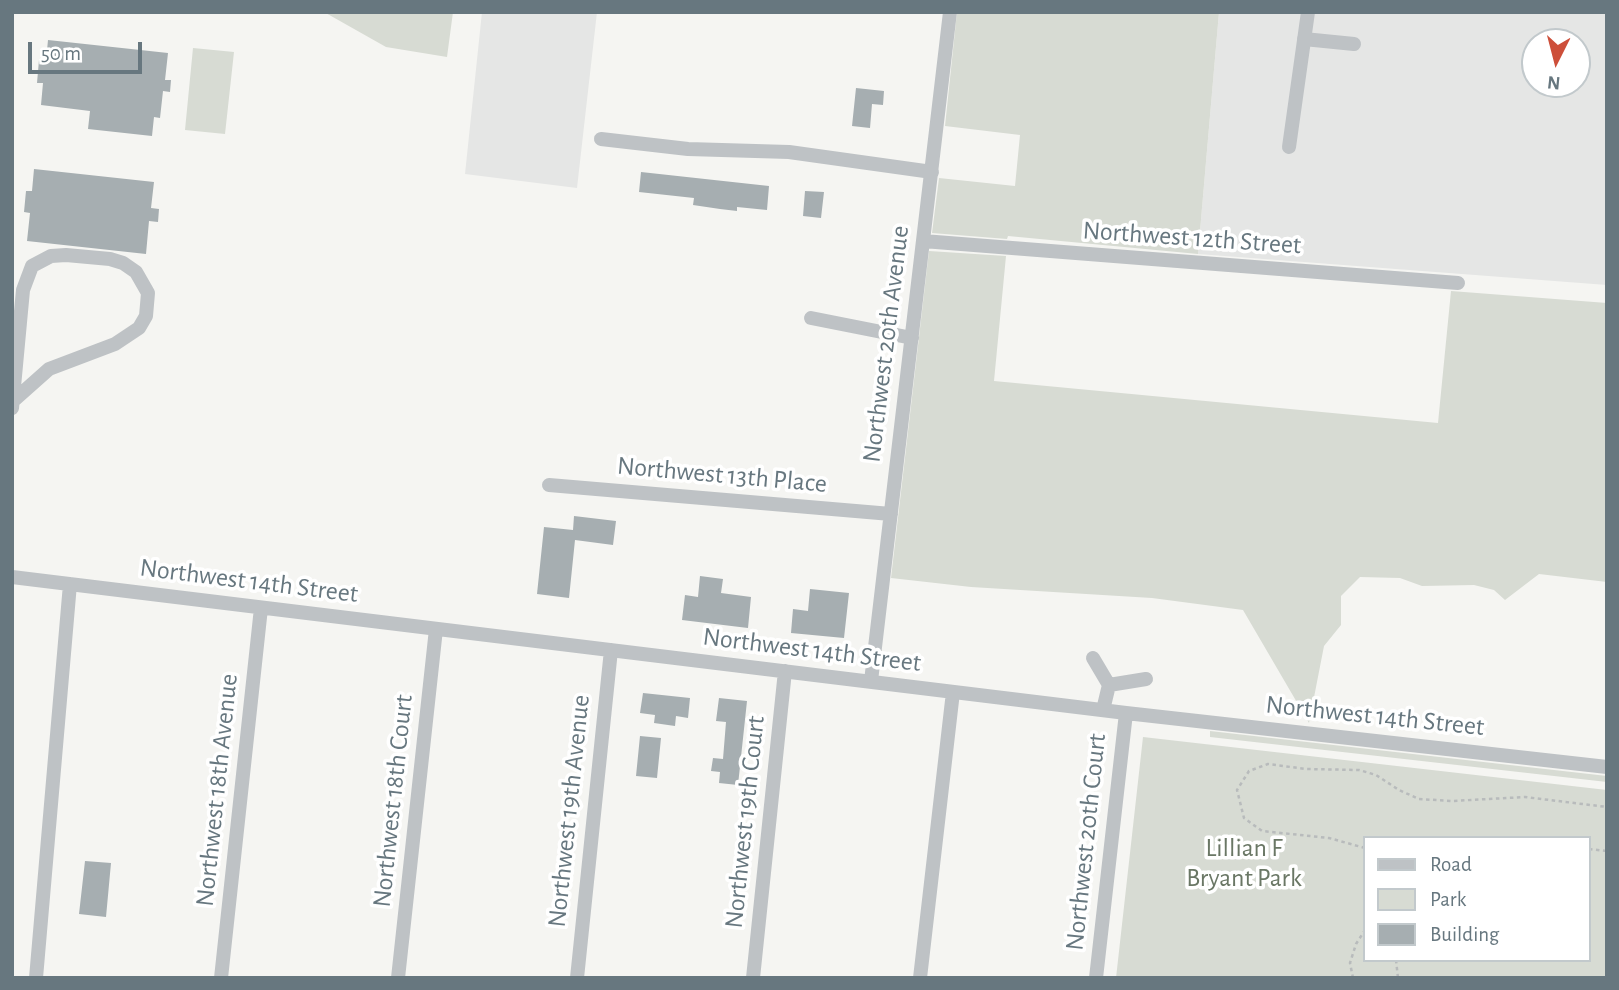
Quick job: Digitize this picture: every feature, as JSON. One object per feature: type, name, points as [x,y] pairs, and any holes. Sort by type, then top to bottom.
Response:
[{"type":"street","name":"Northwest 20th Avenue","points":[[871,681],[950,12]]},
{"type":"street","points":[[1289,147],[1308,12]]},
{"type":"street","points":[[1304,39],[1354,44]]},
{"type":"street","points":[[601,139],[688,149],[789,152],[932,172]]},
{"type":"street","name":"Northwest 12th Street","points":[[923,242],[1458,283]]},
{"type":"street","points":[[12,408],[23,290],[32,266],[51,256],[66,255],[110,259],[124,263],[136,272],[148,293],[146,316],[139,328],[115,344],[49,369],[13,401]]},
{"type":"street","points":[[811,318],[912,338]]},
{"type":"street","name":"Northwest 13th Place","points":[[549,485],[891,514]]},
{"type":"street","name":"Northwest 14th Street","points":[[12,577],[1126,713],[1607,767]]},
{"type":"street","points":[[36,978],[70,584]]},
{"type":"street","name":"Northwest 18th Avenue","points":[[222,978],[261,608]]},
{"type":"street","name":"Northwest 18th Court","points":[[398,978],[436,629]]},
{"type":"street","name":"Northwest 19th Avenue","points":[[577,978],[611,650]]},
{"type":"street","points":[[1093,658],[1109,685],[1103,710]]},
{"type":"street","name":"Northwest 19th Court","points":[[753,978],[785,671]]},
{"type":"street","points":[[1109,685],[1146,679]]},
{"type":"street","points":[[920,978],[953,692]]},
{"type":"street","name":"Northwest 20th Court","points":[[1096,978],[1126,713]]},
{"type":"path","points":[[1364,848],[1329,838],[1262,831],[1244,818],[1237,790],[1249,771],[1268,764],[1306,769],[1360,770],[1376,775],[1419,799],[1452,801],[1525,797],[1607,807]]},
{"type":"path","points":[[1353,978],[1350,963],[1356,944],[1364,932]]},
{"type":"shaded area","points":[[482,12],[597,12],[577,188],[465,174]]},
{"type":"shaded area","points":[[1219,12],[1607,12],[1607,285],[1198,254]]},
{"type":"green space","points":[[324,12],[453,12],[447,57],[386,47]]},
{"type":"green space","points":[[957,12],[1219,12],[1198,254],[1008,236],[1007,239],[932,233],[939,178],[1015,186],[1020,135],[945,126]]},
{"type":"green space","points":[[193,48],[234,52],[225,134],[185,130]]},
{"type":"green space","points":[[929,251],[1006,256],[994,381],[1438,423],[1451,291],[1607,303],[1607,582],[1539,574],[1505,600],[1494,590],[1474,585],[1422,586],[1400,578],[1360,577],[1341,596],[1341,625],[1324,646],[1309,723],[1243,610],[1152,598],[971,587],[891,578]]},
{"type":"green space","points":[[1210,731],[1607,776],[1607,782],[1210,737]]},
{"type":"green space","name":"Lillian F Bryant Park","points":[[1143,737],[1607,790],[1607,978],[1116,978]]},
{"type":"building","points":[[48,40],[168,53],[165,80],[171,80],[170,92],[163,91],[160,118],[154,117],[152,136],[88,129],[90,111],[41,105],[43,83],[37,83],[39,60],[46,61]]},
{"type":"building","points":[[856,88],[884,91],[883,105],[872,104],[870,128],[852,126]]},
{"type":"building","points":[[34,169],[154,182],[151,208],[159,209],[158,222],[149,221],[146,254],[27,241],[30,213],[24,212],[26,191],[32,191]]},
{"type":"building","points":[[641,172],[769,186],[767,210],[737,207],[737,211],[720,209],[693,205],[694,198],[639,192]]},
{"type":"building","points":[[805,191],[824,192],[821,218],[803,216]]},
{"type":"building","points":[[574,516],[616,521],[613,545],[575,540],[569,598],[537,594],[544,527],[573,530]]},
{"type":"building","points":[[700,576],[723,579],[721,593],[751,597],[748,628],[682,620],[685,595],[698,597]]},
{"type":"building","points":[[810,589],[849,593],[844,638],[791,633],[793,609],[808,611]]},
{"type":"building","points":[[643,693],[690,698],[688,718],[676,716],[675,726],[654,723],[655,715],[640,713]]},
{"type":"building","points":[[719,698],[747,701],[738,785],[719,783],[720,772],[711,771],[713,758],[723,759],[726,722],[716,721]]},
{"type":"building","points":[[640,736],[661,738],[657,778],[636,776]]},
{"type":"building","points":[[85,861],[111,863],[106,917],[79,914]]}]
